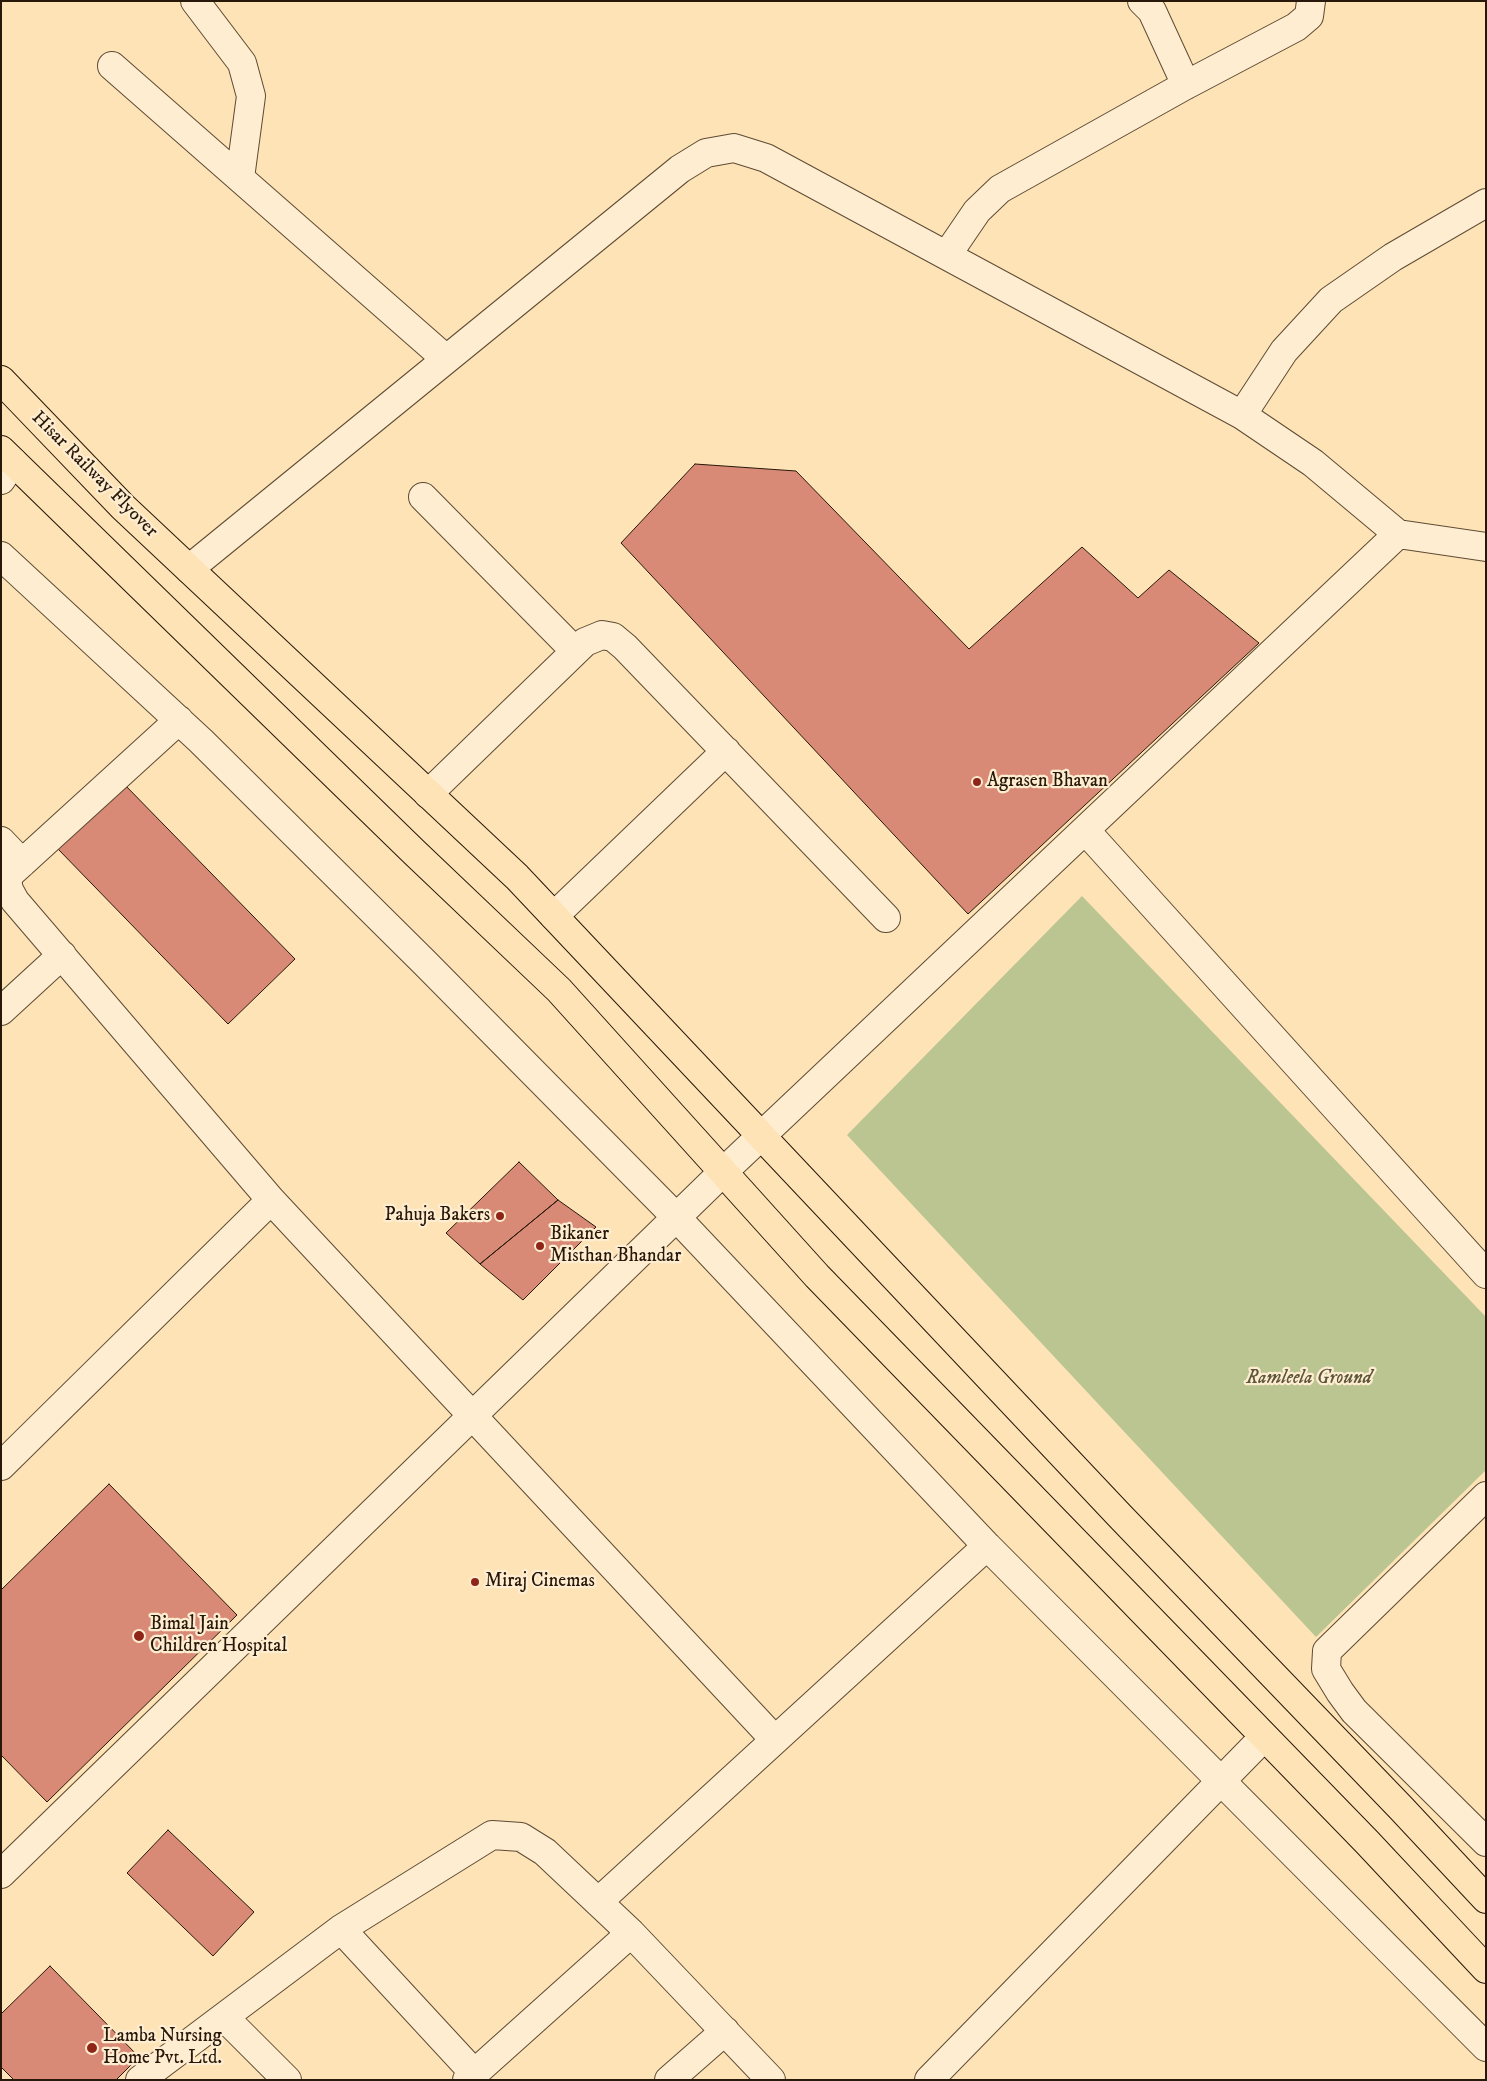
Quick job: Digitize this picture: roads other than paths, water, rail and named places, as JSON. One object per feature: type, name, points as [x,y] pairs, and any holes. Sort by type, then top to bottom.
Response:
[{"type":"main road","name":"Hisar Railway Flyover","points":[[1,380],[123,507],[517,877],[1119,1515],[1486,1899]]},
{"type":"main road","points":[[5,464],[559,990],[817,1276],[1367,1842],[1486,1969]]},
{"type":"street","points":[[196,1],[242,64],[251,96],[240,178]]},
{"type":"street","points":[[1142,1],[1152,12],[1186,85]]},
{"type":"street","points":[[947,255],[977,211],[1000,189],[1186,85],[1296,27],[1309,16],[1311,1]]},
{"type":"street","points":[[112,66],[446,359]]},
{"type":"street","points":[[189,569],[680,169],[706,153],[734,148],[766,158],[1242,415],[1313,463],[1398,534],[1486,547]]},
{"type":"street","points":[[1242,415],[1284,351],[1331,300],[1394,257],[1486,203]]},
{"type":"street","points":[[422,497],[575,651]]},
{"type":"street","points":[[1,1874],[676,1217],[1398,534]]},
{"type":"street","points":[[1,556],[179,720],[432,970],[676,1217],[987,1546],[1486,2046]]},
{"type":"street","points":[[428,794],[585,642],[602,635],[614,637],[886,918]]},
{"type":"street","points":[[179,720],[11,873],[7,880],[9,890],[15,901],[271,1200],[775,1740]]},
{"type":"street","points":[[554,916],[726,751]]},
{"type":"street","points":[[1085,830],[1486,1274]]},
{"type":"street","points":[[1,841],[22,863]]},
{"type":"street","points":[[1,1011],[62,955]]},
{"type":"street","points":[[1,1466],[271,1200]]},
{"type":"street","points":[[1486,1496],[1327,1651],[1326,1669],[1354,1711],[1486,1842]]},
{"type":"street","points":[[598,1902],[987,1546]]},
{"type":"street","points":[[929,2080],[1264,1737]]},
{"type":"street","points":[[140,2080],[341,1929],[492,1835],[521,1837],[545,1852],[631,1933],[772,2080]]},
{"type":"street","points":[[341,1929],[471,2076],[631,1933]]},
{"type":"street","points":[[224,2016],[287,2080]]},
{"type":"street","points":[[669,2080],[725,2031]]},
{"type":"place","name":"Agrasen Bhavan","points":[[977,782]]},
{"type":"place","name":"Pahuja Bakers","points":[[500,1216]]},
{"type":"place","name":"Bikaner Misthan Bhandar","points":[[540,1246]]},
{"type":"place","name":"Miraj Cinemas","points":[[475,1582]]},
{"type":"place","name":"Bimal Jain Children Hospital","points":[[139,1636]]},
{"type":"place","name":"Lamba Nursing Home Pvt. Ltd.","points":[[92,2048]]},
{"type":"park label","name":"Ramleela Ground","points":[[1309,1379]]}]
